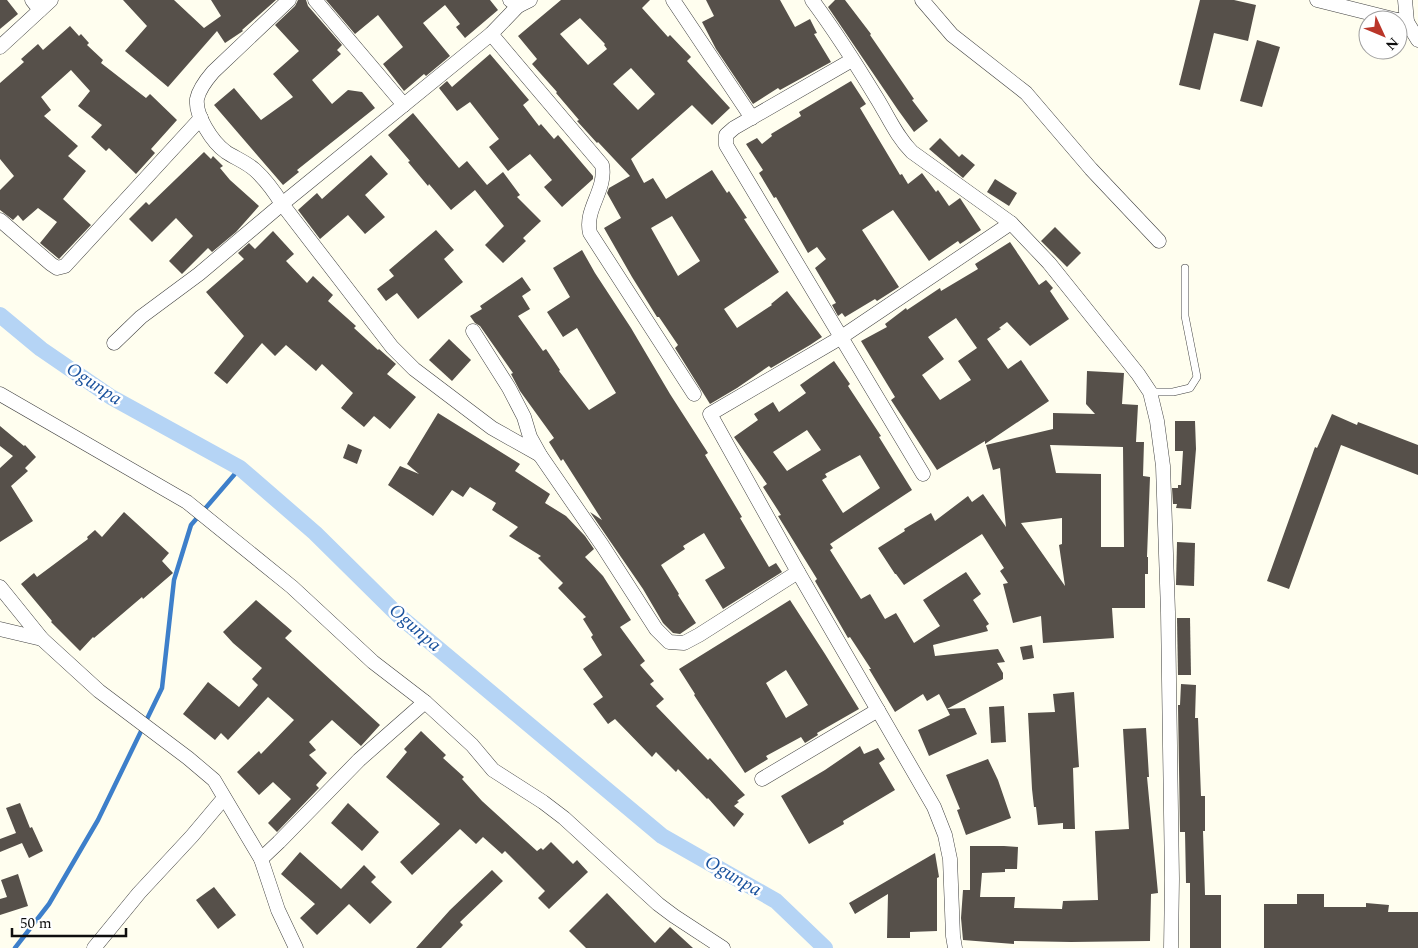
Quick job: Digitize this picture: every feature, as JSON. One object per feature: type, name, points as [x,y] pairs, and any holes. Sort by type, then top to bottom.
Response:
[{"type":"street","points":[[0,47],[36,5],[51,0]]},
{"type":"street","points":[[289,0],[213,72],[205,82],[197,97],[197,111],[200,118],[208,132],[224,151],[255,170],[272,188],[282,204],[392,347],[414,369],[492,428],[540,455]]},
{"type":"street","points":[[315,0],[404,105]]},
{"type":"street","points":[[673,0],[752,118]]},
{"type":"street","points":[[812,0],[878,99],[900,141],[912,152],[1011,223],[1049,263],[1138,374],[1150,392],[1157,421],[1162,457],[1167,542],[1172,948]]},
{"type":"street","points":[[922,0],[952,35],[1026,93],[1091,169],[1160,241]]},
{"type":"street","points":[[1317,0],[1358,10]]},
{"type":"street","points":[[114,343],[141,317],[199,274],[491,34],[519,2]]},
{"type":"street","points":[[1408,29],[1418,40]]},
{"type":"street","points":[[491,34],[602,165],[604,174],[601,190],[588,223],[590,233],[694,394]]},
{"type":"street","points":[[852,60],[726,135],[726,145],[923,474]]},
{"type":"street","points":[[0,220],[51,264],[58,268],[65,266],[200,118]]},
{"type":"street","points":[[955,948],[952,936],[950,859],[945,835],[934,807],[798,572],[710,414],[840,338],[1011,223]]},
{"type":"street","points":[[473,331],[509,388],[524,417],[530,437],[540,455],[602,545],[656,629],[669,642],[684,643],[699,635],[798,572]]},
{"type":"street","points":[[0,394],[187,502],[292,587],[373,662],[425,702],[472,745],[493,770],[564,818],[658,904],[723,948]]},
{"type":"street","points":[[0,587],[42,639],[99,691],[214,780],[260,859],[278,910],[296,948]]},
{"type":"street","points":[[0,629],[42,639]]},
{"type":"street","points":[[260,859],[359,760],[425,702]]},
{"type":"street","points":[[762,779],[878,710]]},
{"type":"street","points":[[94,948],[139,893],[224,798]]},
{"type":"lane","points":[[1150,392],[1174,392],[1190,388],[1197,377],[1185,316],[1184,268]]},
{"type":"building","points":[[0,0],[7,0],[18,14],[0,29]]},
{"type":"building","points":[[123,0],[174,0],[204,28],[221,16],[211,0],[276,0],[243,31],[225,43],[217,31],[168,87],[125,51],[147,26]]},
{"type":"building","points":[[298,0],[306,0],[308,6],[342,45],[337,50],[341,54],[312,80],[332,104],[348,90],[362,92],[375,108],[297,170],[299,172],[283,185],[214,105],[234,88],[261,120],[293,97],[273,74],[299,51],[275,25],[295,6]]},
{"type":"building","points":[[326,0],[490,0],[498,10],[465,38],[456,27],[460,24],[445,5],[423,23],[450,56],[404,91],[383,64],[403,47],[378,15],[355,34]]},
{"type":"building","points":[[561,0],[650,0],[642,8],[668,37],[670,35],[691,57],[687,61],[730,108],[712,125],[692,105],[631,159],[644,183],[653,178],[666,199],[712,170],[747,218],[744,219],[779,272],[724,309],[737,328],[772,305],[787,291],[822,337],[771,368],[769,366],[710,404],[675,348],[678,345],[659,317],[657,317],[604,228],[621,218],[607,193],[609,188],[630,176],[577,121],[579,120],[557,92],[532,64],[537,59],[518,36]],"holes":[[[580,18],[605,44],[607,49],[588,65],[560,34]],[[631,68],[655,94],[638,110],[613,84]],[[672,216],[700,261],[678,276],[651,228]]]},
{"type":"building","points":[[706,0],[780,0],[795,27],[810,19],[817,33],[814,34],[831,62],[780,90],[778,88],[753,104],[716,49],[702,22],[714,16]]},
{"type":"building","points":[[835,0],[845,0],[871,34],[914,99],[912,100],[928,121],[914,132],[828,7]]},
{"type":"building","points":[[1200,0],[1234,0],[1256,5],[1248,41],[1214,33],[1200,90],[1179,85]]},
{"type":"building","points":[[70,26],[89,43],[87,45],[103,60],[101,63],[146,98],[150,94],[177,120],[151,149],[155,153],[136,174],[109,148],[106,151],[91,137],[102,125],[78,106],[90,91],[71,70],[41,97],[51,110],[44,116],[78,146],[68,156],[86,171],[63,199],[91,225],[59,259],[40,243],[57,222],[38,208],[23,221],[18,215],[13,220],[0,210],[0,190],[14,176],[0,159],[0,83],[24,62],[21,59],[38,44],[43,50]]},
{"type":"building","points":[[1257,40],[1280,47],[1262,107],[1240,101]]},
{"type":"building","points":[[490,54],[529,100],[523,105],[539,126],[541,124],[554,139],[558,135],[593,176],[593,179],[562,207],[544,187],[552,180],[530,154],[508,171],[489,147],[499,139],[470,102],[457,111],[439,88],[447,81],[452,87]]},
{"type":"building","points":[[851,81],[866,104],[860,108],[900,175],[902,174],[908,184],[922,173],[936,192],[938,190],[949,206],[960,198],[981,230],[960,244],[958,241],[929,261],[893,210],[862,230],[899,287],[877,301],[875,299],[845,317],[842,313],[838,316],[832,305],[836,303],[815,268],[826,259],[817,247],[808,253],[776,197],[774,198],[759,173],[763,170],[746,144],[757,138],[762,144],[772,136],[771,134],[801,116],[799,112]]},
{"type":"building","points":[[413,113],[459,168],[467,161],[487,185],[503,172],[520,195],[517,197],[541,221],[523,238],[526,241],[503,263],[485,245],[504,226],[475,190],[451,210],[429,184],[428,186],[388,135]]},
{"type":"building","points":[[940,138],[959,157],[962,154],[975,165],[963,178],[929,149]]},
{"type":"building","points":[[204,152],[211,159],[213,156],[223,166],[220,168],[230,180],[259,206],[236,232],[212,252],[208,248],[182,274],[169,261],[193,236],[176,218],[152,242],[129,219],[146,202],[149,205]]},
{"type":"building","points":[[371,155],[388,174],[365,195],[385,217],[365,234],[348,215],[320,239],[298,210],[317,193],[322,199]]},
{"type":"building","points":[[995,179],[1017,193],[1009,206],[987,192]]},
{"type":"building","points":[[1055,227],[1081,253],[1067,267],[1041,241]]},
{"type":"building","points":[[436,230],[454,250],[444,259],[463,282],[418,319],[397,293],[386,301],[377,289],[394,276],[389,270]]},
{"type":"building","points":[[273,231],[294,254],[286,261],[307,283],[313,276],[333,295],[328,301],[356,326],[354,328],[396,364],[387,374],[416,397],[390,429],[374,416],[364,427],[341,408],[353,393],[322,364],[316,371],[286,345],[275,356],[262,343],[227,384],[214,373],[244,336],[206,292],[244,259],[238,253],[249,243],[255,249]]},
{"type":"building","points":[[1010,242],[1039,285],[1046,280],[1053,288],[1050,291],[1069,319],[1030,346],[1007,322],[987,339],[1008,369],[1021,360],[1049,401],[985,444],[985,441],[937,470],[891,400],[895,397],[861,341],[887,327],[885,324],[906,308],[907,310],[940,288],[941,291],[978,269],[975,264]],"holes":[[[956,318],[977,348],[958,361],[971,380],[940,400],[922,375],[944,359],[928,337]]]},
{"type":"building","points":[[582,250],[708,453],[705,455],[769,567],[776,563],[782,572],[723,609],[705,580],[725,568],[704,533],[683,546],[685,549],[661,565],[696,623],[680,634],[673,633],[663,623],[643,589],[590,512],[602,520],[563,459],[561,461],[549,442],[554,438],[520,391],[511,374],[513,373],[480,326],[470,316],[482,309],[480,306],[522,277],[531,290],[522,296],[530,309],[518,316],[543,351],[546,349],[559,371],[589,410],[616,393],[577,328],[563,337],[547,312],[570,297],[553,268]]},
{"type":"building","points":[[449,339],[471,360],[452,381],[429,360]]},
{"type":"building","points":[[834,361],[850,384],[848,386],[881,436],[879,437],[912,490],[830,544],[833,548],[830,550],[861,599],[870,594],[885,619],[896,613],[914,643],[940,626],[923,600],[966,572],[981,594],[973,600],[989,624],[986,626],[988,631],[933,645],[935,656],[998,649],[1005,662],[997,663],[1003,673],[1003,679],[947,709],[939,694],[927,701],[923,694],[895,712],[869,669],[871,669],[850,637],[848,638],[815,581],[817,579],[778,516],[781,515],[763,487],[767,484],[734,437],[758,420],[754,414],[773,402],[779,412],[806,393],[800,385]],"holes":[[[807,430],[821,450],[787,471],[773,452]],[[860,455],[880,488],[843,513],[822,480],[827,477],[825,474]]]},
{"type":"building","points":[[1087,371],[1124,373],[1122,404],[1138,405],[1136,442],[1144,442],[1143,476],[1150,477],[1148,574],[1145,574],[1145,608],[1112,608],[1114,638],[1043,643],[1041,616],[1013,623],[1003,584],[1008,583],[1000,571],[1004,568],[982,534],[904,585],[878,548],[905,531],[904,529],[931,513],[935,521],[968,496],[972,502],[983,494],[1006,527],[1000,468],[993,470],[986,445],[1053,429],[1053,413],[1095,414],[1086,404]],"holes":[[[1050,445],[1123,447],[1124,547],[1101,547],[1101,474],[1056,473]],[[1062,518],[1062,544],[1059,545],[1065,586],[1021,523]]]},
{"type":"building","points":[[438,413],[520,464],[515,471],[550,494],[545,503],[566,516],[585,536],[594,549],[585,557],[603,576],[631,620],[620,627],[645,661],[640,665],[654,681],[650,684],[664,699],[656,706],[745,795],[734,806],[744,814],[734,827],[678,769],[676,772],[656,752],[652,757],[615,719],[608,724],[593,704],[603,697],[583,669],[602,655],[583,619],[586,617],[558,588],[563,583],[538,558],[541,556],[509,536],[518,527],[492,510],[496,503],[470,487],[463,497],[452,490],[433,516],[388,485],[400,466],[419,474],[407,464]]},
{"type":"building","points":[[1332,414],[1357,425],[1358,422],[1418,445],[1418,475],[1341,445],[1289,589],[1267,581],[1315,447],[1317,448]]},
{"type":"building","points":[[1175,421],[1195,421],[1196,449],[1191,509],[1176,508],[1177,504],[1173,504],[1172,488],[1178,488],[1178,485],[1181,485],[1183,451],[1175,451]]},
{"type":"building","points":[[0,426],[25,445],[36,457],[25,468],[28,471],[11,486],[33,521],[0,542],[0,468],[13,456],[0,446]]},
{"type":"building","points":[[348,444],[362,450],[357,464],[343,458]]},
{"type":"building","points":[[124,512],[169,553],[162,561],[173,573],[143,599],[142,597],[93,637],[80,651],[51,622],[21,584],[34,573],[37,577],[88,539],[87,537],[95,530],[102,537]]},
{"type":"building","points":[[1177,542],[1195,543],[1194,586],[1176,585]]},
{"type":"building","points":[[256,600],[292,631],[285,638],[380,725],[361,746],[332,720],[309,742],[316,750],[309,755],[327,773],[316,785],[319,788],[277,832],[268,823],[291,799],[273,782],[259,795],[237,772],[259,751],[261,754],[294,720],[268,697],[228,740],[221,733],[215,740],[183,714],[208,682],[239,707],[258,685],[252,679],[262,668],[223,632]]},
{"type":"building","points":[[790,600],[859,709],[817,733],[818,735],[805,743],[801,737],[766,756],[768,759],[745,773],[679,669]],"holes":[[[786,670],[808,705],[786,718],[766,683]]]},
{"type":"building","points":[[1177,618],[1190,618],[1191,675],[1178,675]]},
{"type":"building","points":[[1032,645],[1034,658],[1023,660],[1020,647]]},
{"type":"building","points":[[1181,684],[1196,685],[1195,718],[1198,718],[1201,796],[1205,796],[1205,831],[1203,831],[1205,895],[1221,895],[1221,948],[1190,948],[1190,883],[1186,883],[1185,832],[1180,832],[1178,705],[1180,705]]},
{"type":"building","points":[[1074,692],[1079,767],[1073,768],[1075,829],[1063,829],[1063,823],[1038,825],[1032,789],[1028,713],[1055,712],[1053,694]]},
{"type":"building","points":[[1004,706],[1006,742],[991,743],[989,707]]},
{"type":"building","points":[[965,708],[977,734],[929,756],[918,730],[950,715],[947,709]]},
{"type":"building","points":[[1146,728],[1149,777],[1147,777],[1158,893],[1151,894],[1150,941],[1014,941],[1014,944],[963,940],[961,918],[963,890],[970,890],[970,846],[1018,847],[1017,869],[1005,869],[1005,872],[982,873],[980,897],[1015,897],[1014,908],[1062,909],[1063,901],[1098,900],[1095,831],[1129,829],[1123,729]]},
{"type":"building","points":[[421,731],[446,755],[443,758],[464,777],[462,779],[482,801],[537,851],[541,848],[543,850],[551,842],[573,864],[577,860],[588,872],[549,909],[538,898],[545,891],[505,851],[502,854],[483,837],[476,844],[460,829],[412,875],[400,862],[440,824],[386,777],[407,752],[404,749]]},
{"type":"building","points":[[860,746],[864,754],[878,748],[885,759],[879,763],[895,790],[843,821],[844,824],[809,844],[781,796],[825,770]]},
{"type":"building","points":[[988,759],[998,780],[1011,818],[966,835],[957,810],[960,809],[946,775]]},
{"type":"building","points":[[20,803],[30,828],[32,827],[43,851],[29,858],[22,843],[0,852],[0,839],[16,833],[6,808]]},
{"type":"building","points":[[348,803],[379,832],[362,851],[331,823]]},
{"type":"building","points":[[300,852],[341,889],[364,865],[376,877],[371,882],[392,902],[370,924],[349,904],[317,935],[300,918],[315,904],[281,874]]},
{"type":"building","points":[[935,853],[939,877],[937,878],[937,931],[910,932],[910,938],[887,938],[888,894],[855,914],[849,903]]},
{"type":"building","points":[[492,870],[503,881],[460,922],[463,925],[441,948],[416,948],[450,910]]},
{"type":"building","points":[[18,874],[28,906],[0,915],[0,899],[7,897],[1,880]]},
{"type":"building","points":[[214,887],[236,915],[218,929],[196,900]]},
{"type":"building","points":[[607,893],[655,943],[670,927],[693,948],[586,948],[569,931]]},
{"type":"building","points":[[1297,894],[1324,894],[1324,907],[1366,907],[1366,903],[1389,905],[1388,912],[1418,912],[1418,948],[1264,948],[1264,904],[1297,904]]},
{"type":"waterway","name":"Ogunpa","points":[[0,315],[41,349],[111,397],[240,468],[315,533],[398,615],[662,836],[776,901],[825,948]]},
{"type":"waterway","points":[[15,948],[49,904],[98,820],[162,688],[174,580],[191,525],[240,468]]}]
